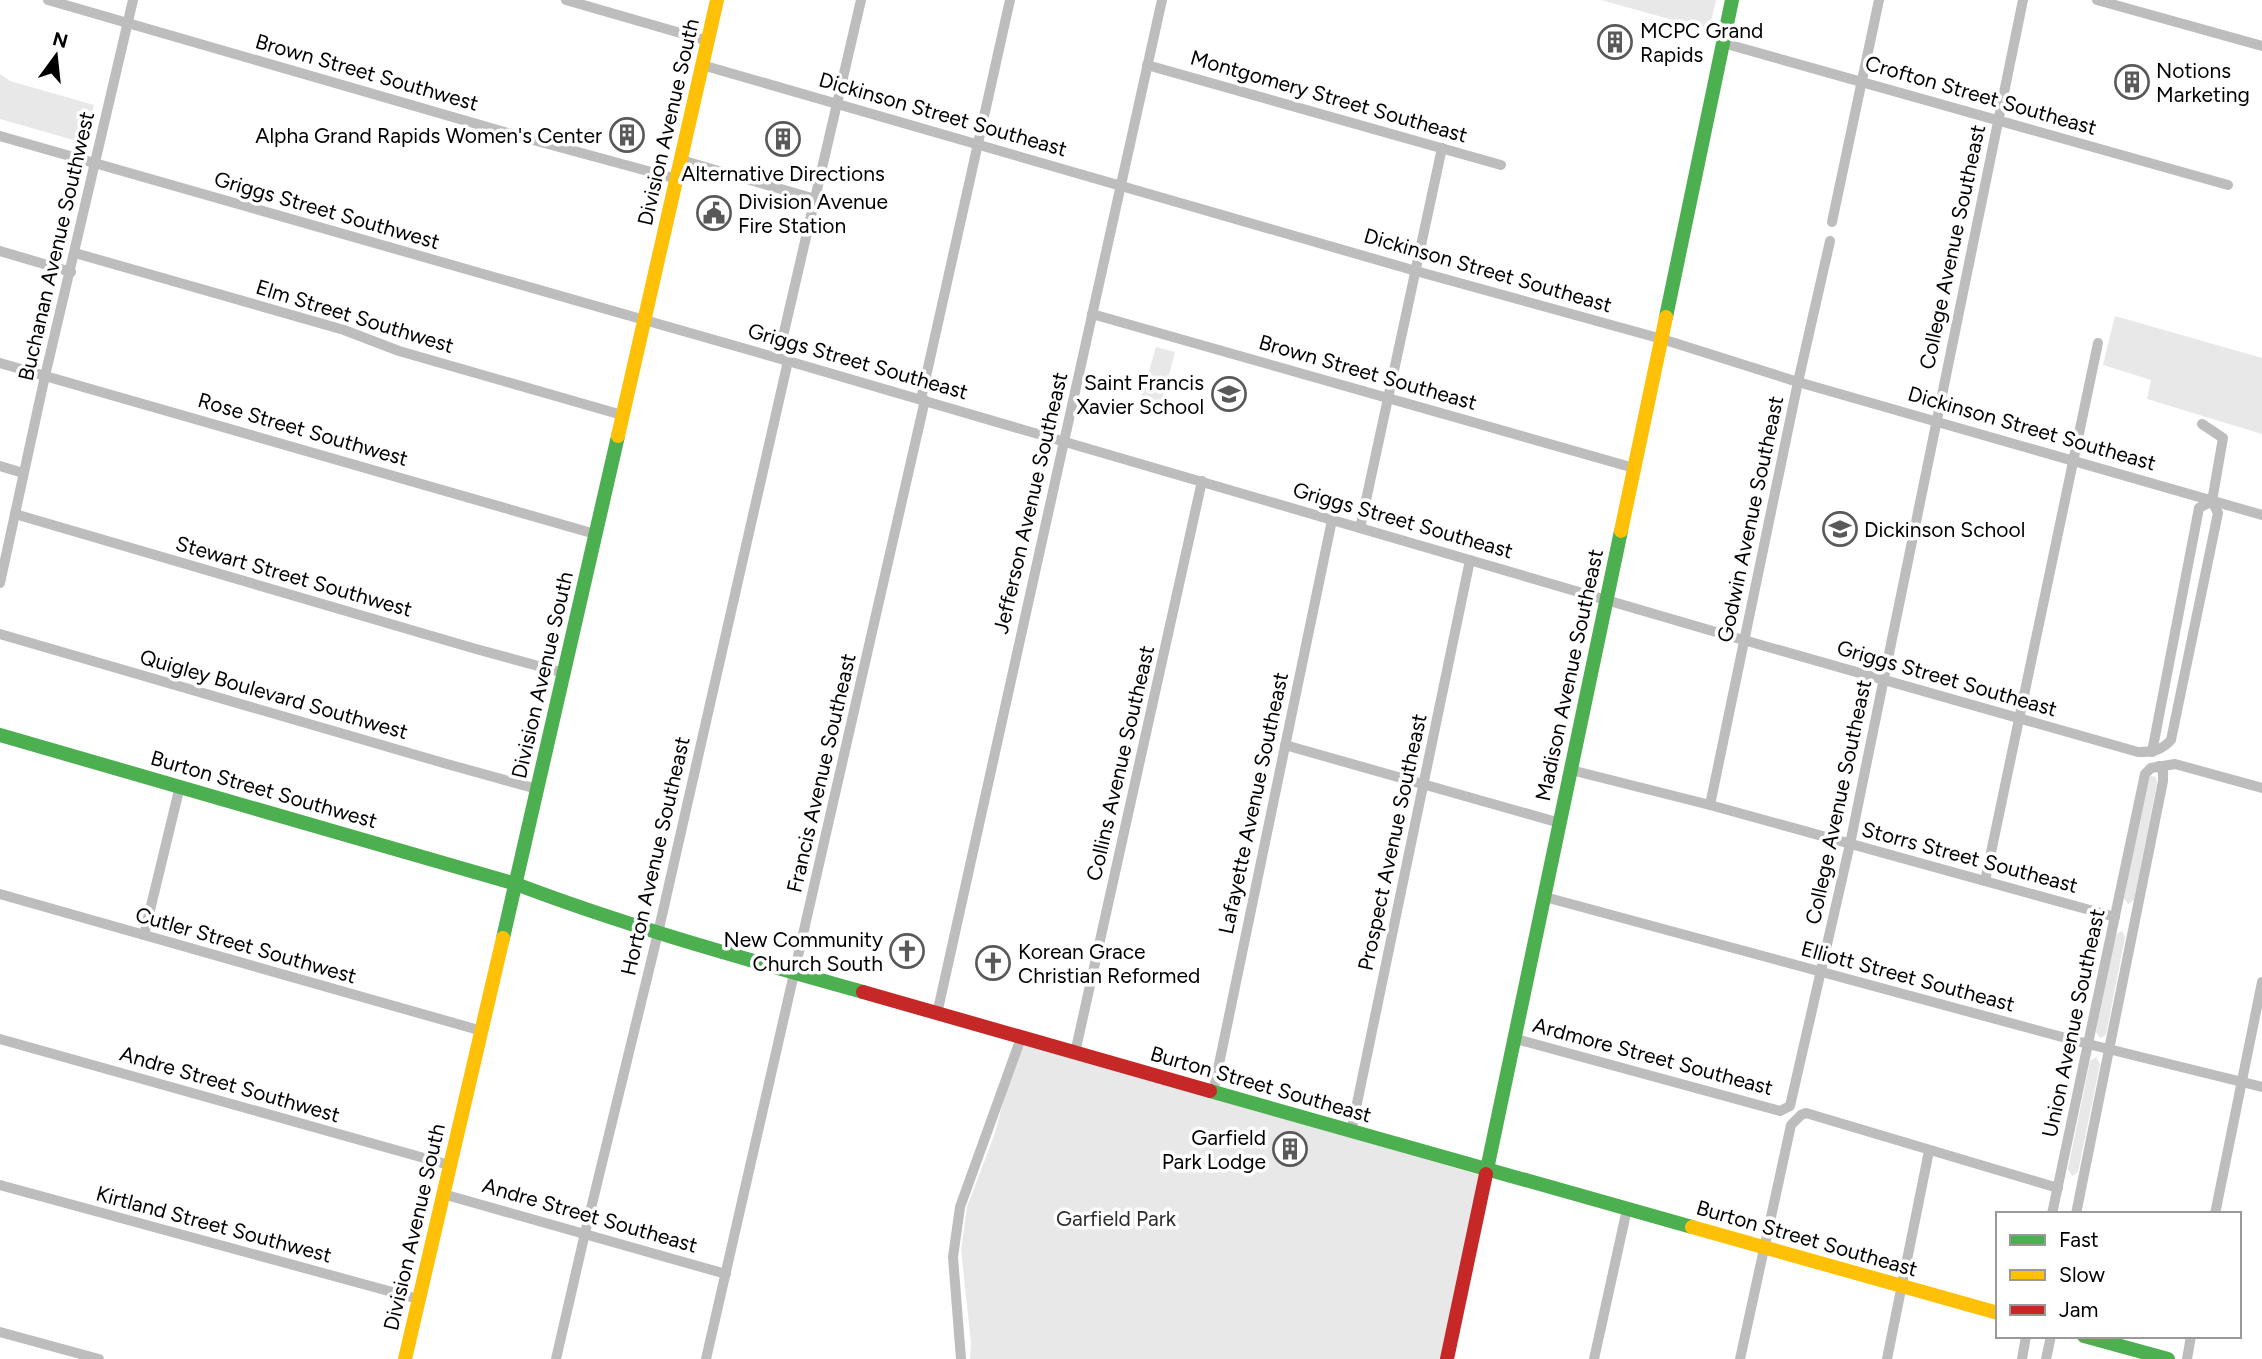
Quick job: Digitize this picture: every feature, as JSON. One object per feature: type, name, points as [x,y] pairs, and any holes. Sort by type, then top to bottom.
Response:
[{"type":"main road","name":"Division Avenue South","points":[[405,1359],[717,0]]},
{"type":"main road","name":"Madison Avenue Southeast","points":[[1447,1359],[1732,0]]},
{"type":"main road","name":"Burton Street Southwest","points":[[0,735],[516,884]]},
{"type":"main road","name":"Burton Street Southeast","points":[[516,884],[657,933],[1487,1171],[1996,1312]]},
{"type":"main road","points":[[2091,1338],[2168,1359]]},
{"type":"street","name":"Brown Street Southwest","points":[[48,0],[508,133],[677,178]]},
{"type":"street","name":"Buchanan Avenue Southwest","points":[[0,583],[45,376],[134,0]]},
{"type":"street","points":[[566,0],[708,41]]},
{"type":"street","name":"Horton Avenue Southeast","points":[[556,1359],[657,933],[783,359],[815,199],[861,0]]},
{"type":"street","name":"Francis Avenue Southeast","points":[[706,1359],[796,973],[1010,0]]},
{"type":"street","name":"Jefferson Avenue Southeast","points":[[937,1014],[1161,0]]},
{"type":"street","points":[[1832,222],[1880,0]]},
{"type":"street","name":"College Avenue Southeast","points":[[1780,1111],[1786,1109],[1792,1101],[1822,973],[2023,0]]},
{"type":"street","points":[[2096,0],[2262,46]]},
{"type":"street","name":"Crofton Street Southeast","points":[[1723,43],[2228,185]]},
{"type":"street","name":"Dickinson Street Southeast","points":[[702,65],[2262,515]]},
{"type":"street","name":"Montgomery Street Southeast","points":[[1147,65],[1501,165]]},
{"type":"street","name":"Griggs Street Southwest","points":[[0,136],[644,319]]},
{"type":"street","points":[[1360,528],[1442,148]]},
{"type":"street","points":[[681,160],[815,199]]},
{"type":"street","name":"Godwin Avenue Southeast","points":[[1710,805],[1830,241]]},
{"type":"street","points":[[0,251],[71,272]]},
{"type":"street","name":"Elm Street Southwest","points":[[75,253],[344,330],[399,351],[622,415]]},
{"type":"street","name":"Brown Street Southeast","points":[[1092,314],[1634,468]]},
{"type":"street","name":"Griggs Street Southeast","points":[[644,319],[1744,640],[2138,752],[2152,752]]},
{"type":"street","points":[[1985,881],[2098,343]]},
{"type":"street","name":"Rose Street Southwest","points":[[0,363],[595,534]]},
{"type":"street","points":[[2202,424],[2223,438],[2212,501],[2218,513],[2171,740],[2163,749],[2152,752],[2199,508],[2212,501]]},
{"type":"street","points":[[0,466],[23,473]]},
{"type":"street","name":"Collins Avenue Southeast","points":[[1075,1053],[1202,481]]},
{"type":"street","name":"Stewart Street Southwest","points":[[15,514],[564,673]]},
{"type":"street","name":"Lafayette Avenue Southeast","points":[[1213,1093],[1332,520]]},
{"type":"street","name":"Prospect Avenue Southeast","points":[[1351,1132],[1470,559]]},
{"type":"street","name":"Quigley Boulevard Southwest","points":[[0,634],[537,789]]},
{"type":"street","points":[[1285,745],[1560,823]]},
{"type":"street","points":[[2076,1212],[2163,781],[2163,772],[2159,766],[2175,764],[2262,788]]},
{"type":"street","name":"Union Avenue Southeast","points":[[2052,1212],[2145,774],[2151,768],[2159,766]]},
{"type":"street","name":"Storrs Street Southeast","points":[[1571,770],[1710,805],[2115,917]]},
{"type":"street","points":[[144,935],[180,786]]},
{"type":"street","name":"Cutler Street Southwest","points":[[0,894],[482,1031]]},
{"type":"street","name":"Elliott Street Southeast","points":[[1545,897],[2088,1044],[2262,1087]]},
{"type":"street","points":[[2215,1212],[2262,982]]},
{"type":"street","points":[[961,1359],[953,1256],[960,1207],[1021,1038]]},
{"type":"street","name":"Andre Street Southwest","points":[[0,1039],[449,1165]]},
{"type":"street","name":"Ardmore Street Southeast","points":[[1516,1039],[1780,1111]]},
{"type":"street","points":[[1740,1359],[1791,1125],[1801,1115],[1806,1113],[2057,1188]]},
{"type":"street","points":[[1887,1359],[1929,1151]]},
{"type":"street","name":"Kirtland Street Southwest","points":[[0,1185],[418,1299]]},
{"type":"street","name":"Andre Street Southeast","points":[[443,1194],[726,1274]]},
{"type":"street","points":[[1594,1359],[1626,1209]]},
{"type":"street","points":[[0,1332],[99,1359]]},
{"type":"street","points":[[2022,1359],[2026,1338]]},
{"type":"street","points":[[2046,1359],[2051,1338]]},
{"type":"street","points":[[2187,1359],[2191,1338]]},
{"type":"green space","points":[[1601,0],[1716,0],[1709,30]]},
{"type":"green space","points":[[0,74],[10,81],[94,105],[84,143],[0,119]]},
{"type":"green space","points":[[2115,316],[2262,358],[2262,434],[2147,399],[2151,380],[2103,365]]},
{"type":"green space","points":[[1156,347],[1175,352],[1161,404],[1141,399]]},
{"type":"green space","points":[[2151,776],[2156,777],[2157,782],[2134,900],[2128,904],[2124,898],[2147,780]]},
{"type":"green space","points":[[2122,931],[2125,937],[2106,1035],[2100,1038],[2096,1032],[2115,935]]},
{"type":"green space","name":"Garfield Park","points":[[1019,1042],[1480,1175],[1440,1359],[970,1359],[971,1343],[961,1250],[967,1207],[995,1133]]},
{"type":"green space","points":[[2096,1057],[2100,1064],[2078,1172],[2072,1176],[2068,1169],[2090,1061]]},
{"type":"traffic: fast","points":[[1666,317],[1732,0]]},
{"type":"traffic: fast","points":[[503,938],[618,436]]},
{"type":"traffic: fast","points":[[1486,1174],[1621,531]]},
{"type":"traffic: fast","points":[[0,735],[516,884],[645,928],[863,992]]},
{"type":"traffic: fast","points":[[1210,1091],[1692,1227]]},
{"type":"traffic: fast","points":[[2091,1338],[2168,1359]]},
{"type":"traffic: slow","points":[[618,436],[717,0]]},
{"type":"traffic: slow","points":[[1621,531],[1666,317]]},
{"type":"traffic: slow","points":[[405,1359],[503,938]]},
{"type":"traffic: slow","points":[[1692,1227],[1996,1312]]},
{"type":"traffic: jam","points":[[863,992],[1210,1091]]},
{"type":"traffic: jam","points":[[1447,1359],[1486,1174]]},
{"type":"place","name":"MCPC Grand Rapids","points":[[1615,42]]},
{"type":"place","name":"Notions Marketing","points":[[2132,82]]},
{"type":"place","name":"Alpha Grand Rapids Women's Center","points":[[627,135]]},
{"type":"place","name":"Alternative Directions","points":[[783,139]]},
{"type":"place","name":"Division Avenue Fire Station","points":[[714,213]]},
{"type":"place","name":"Saint Francis Xavier School","points":[[1229,394]]},
{"type":"place","name":"Dickinson School","points":[[1840,529]]},
{"type":"place","name":"New Community Church South","points":[[907,951]]},
{"type":"place","name":"Korean Grace Christian Reformed","points":[[993,963]]},
{"type":"place","name":"Garfield Park Lodge","points":[[1290,1149]]}]
